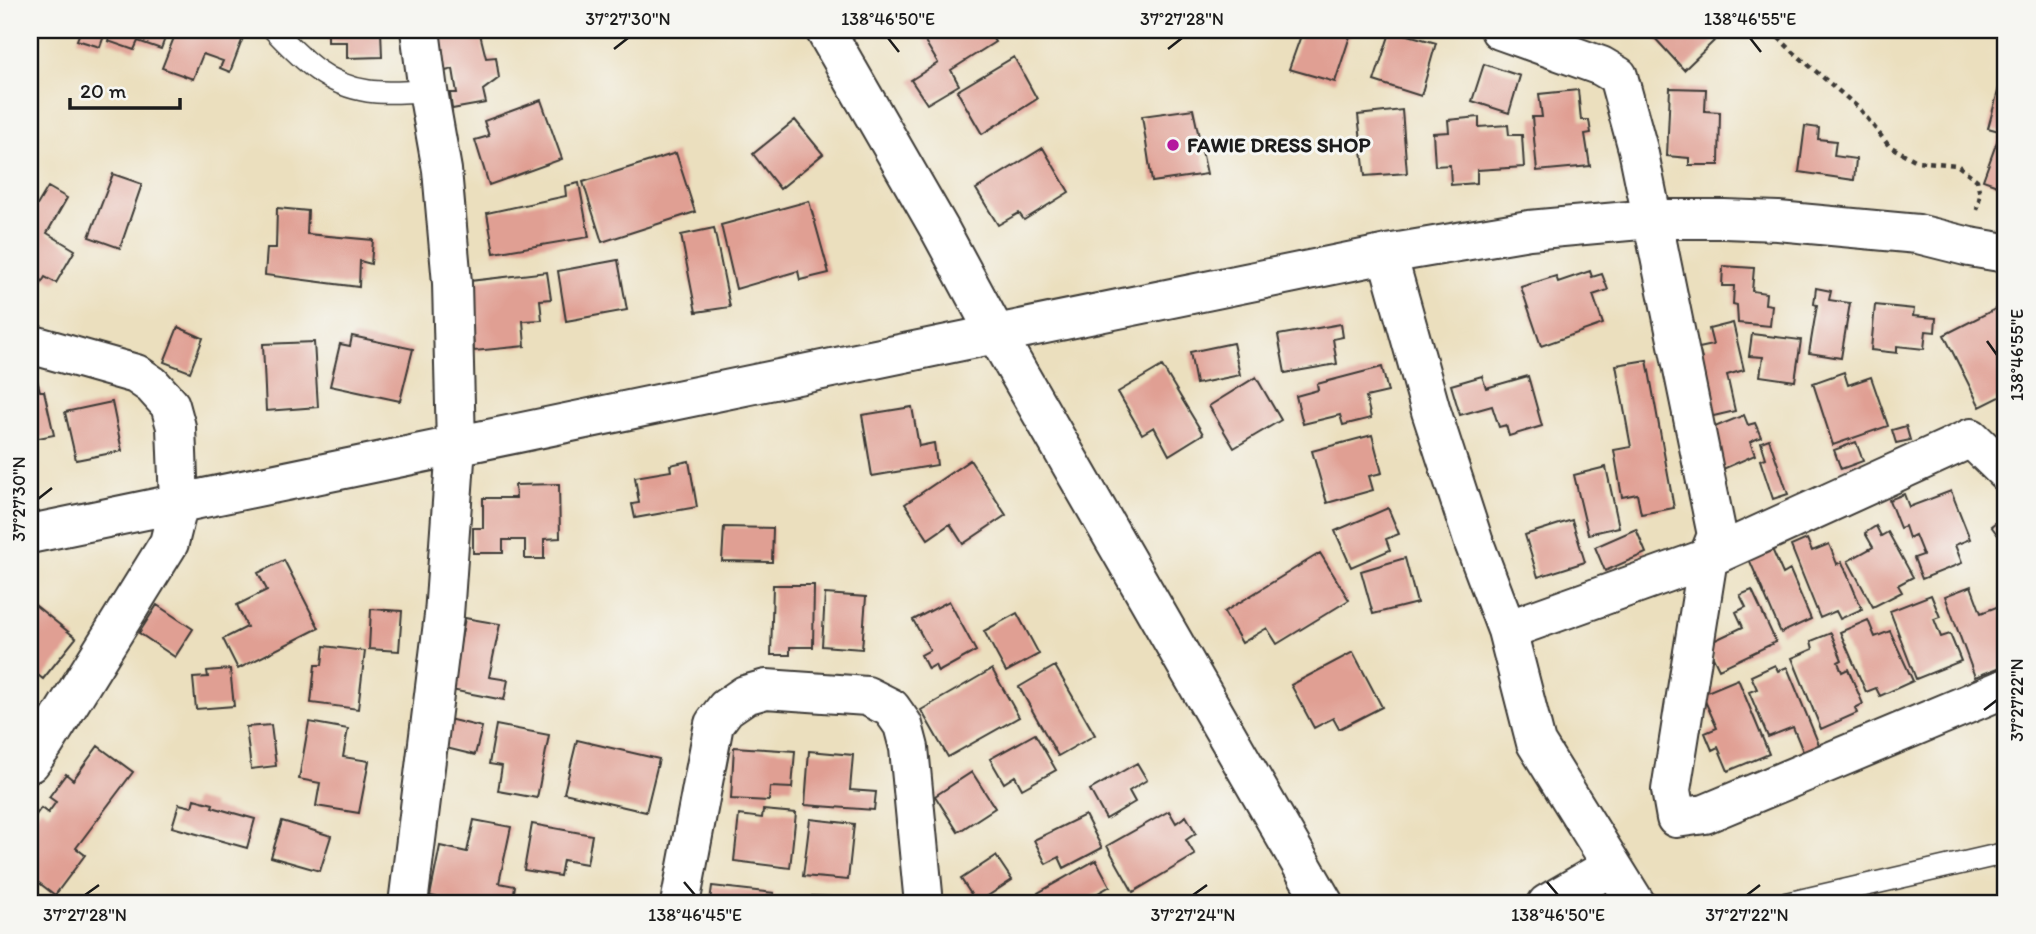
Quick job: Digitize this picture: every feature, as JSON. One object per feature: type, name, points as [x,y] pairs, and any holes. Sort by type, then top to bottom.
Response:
[{"type":"street","points":[[408,904],[444,615],[456,446],[452,283],[442,170],[428,91],[421,30]]},
{"type":"street","points":[[825,30],[940,230],[996,334],[1324,904]]},
{"type":"street","points":[[1500,30],[1589,61],[1618,76],[1638,149],[1717,535],[1707,558],[1671,790],[1676,818],[1705,814],[2006,688]]},
{"type":"street","points":[[30,534],[1387,254],[1529,230],[1651,219],[1724,219],[1847,226],[1919,234],[1988,250]]},
{"type":"street","points":[[1387,254],[1435,424],[1474,543],[1507,630],[1536,743],[1636,904]]},
{"type":"street","points":[[30,344],[136,374],[152,385],[170,405],[176,427],[179,503],[169,543],[45,744],[30,763]]},
{"type":"street","points":[[1507,630],[1707,558],[1971,438],[2006,472]]},
{"type":"street","points":[[680,904],[714,724],[726,708],[744,695],[766,689],[867,696],[891,708],[903,725],[909,748],[924,904]]},
{"type":"street","points":[[1547,904],[1612,866]]},
{"type":"lane","points":[[274,30],[304,61],[338,83],[369,91],[428,91]]},
{"type":"lane","points":[[1784,904],[2006,853]]},
{"type":"path","points":[[1771,30],[1860,108],[1889,146],[1916,161],[1957,165],[1977,180],[1988,250]]},
{"type":"building","points":[[81,30],[106,30],[100,47],[77,40]]},
{"type":"building","points":[[112,30],[168,30],[161,49],[138,41],[134,50],[108,41]]},
{"type":"building","points":[[177,30],[229,30],[244,35],[230,72],[220,68],[223,61],[203,54],[193,79],[162,68]]},
{"type":"building","points":[[328,30],[381,30],[382,57],[347,58],[347,42],[328,42]]},
{"type":"building","points":[[479,30],[486,58],[496,57],[499,78],[483,90],[486,103],[452,109],[450,93],[457,93],[453,69],[438,73],[437,37]]},
{"type":"building","points":[[926,30],[987,30],[995,42],[951,70],[959,85],[927,104],[911,80],[938,63],[920,33]]},
{"type":"building","points":[[1303,30],[1352,30],[1335,82],[1289,69]]},
{"type":"building","points":[[1391,30],[1436,43],[1421,96],[1374,81]]},
{"type":"building","points":[[1660,30],[1703,30],[1714,41],[1684,70],[1653,36]]},
{"type":"building","points":[[1014,57],[1037,99],[982,134],[957,91]]},
{"type":"building","points":[[1484,64],[1520,76],[1509,113],[1472,101]]},
{"type":"building","points":[[2000,84],[2006,86],[2006,133],[1988,128]]},
{"type":"building","points":[[1670,88],[1706,89],[1705,111],[1720,112],[1719,165],[1689,165],[1689,158],[1667,156]]},
{"type":"building","points":[[1578,90],[1581,120],[1589,120],[1591,133],[1585,134],[1590,166],[1537,171],[1532,117],[1542,117],[1539,94]]},
{"type":"building","points":[[541,100],[562,159],[489,185],[475,140],[489,136],[484,121]]},
{"type":"building","name":"FAWIE DRESS SHOP","points":[[1193,109],[1207,174],[1152,182],[1142,116]]},
{"type":"building","points":[[1402,110],[1407,173],[1365,176],[1358,115]]},
{"type":"building","points":[[1479,117],[1479,127],[1508,125],[1509,135],[1522,135],[1524,167],[1477,170],[1477,183],[1451,185],[1450,165],[1435,166],[1433,133],[1449,132],[1448,120]]},
{"type":"building","points":[[795,120],[823,154],[780,189],[753,154]]},
{"type":"building","points":[[1805,126],[1819,128],[1818,139],[1836,141],[1834,156],[1856,159],[1854,180],[1799,172]]},
{"type":"building","points":[[1999,136],[2006,138],[2006,188],[1983,180]]},
{"type":"building","points":[[1043,148],[1069,192],[1024,220],[1019,213],[998,225],[976,189]]},
{"type":"building","points":[[676,153],[695,212],[602,242],[583,182]]},
{"type":"building","points":[[113,174],[142,184],[120,248],[89,237]]},
{"type":"building","points":[[579,183],[589,237],[494,253],[487,213],[566,196],[565,186]]},
{"type":"building","points":[[48,187],[67,198],[47,233],[75,250],[56,283],[45,277],[30,302],[30,217]]},
{"type":"building","points":[[809,201],[829,273],[800,280],[798,271],[736,289],[721,225]]},
{"type":"building","points":[[277,208],[308,211],[307,234],[373,240],[371,264],[360,261],[359,287],[265,275],[267,248],[276,248]]},
{"type":"building","points":[[714,228],[730,307],[696,312],[681,235]]},
{"type":"building","points":[[618,260],[627,310],[566,321],[558,271]]},
{"type":"building","points":[[1723,266],[1754,268],[1752,291],[1766,293],[1765,304],[1772,305],[1770,326],[1738,323],[1737,305],[1733,304],[1734,286],[1722,286]]},
{"type":"building","points":[[1590,271],[1592,277],[1602,274],[1608,290],[1593,295],[1603,324],[1541,346],[1521,287],[1556,276],[1558,282]]},
{"type":"building","points":[[547,272],[551,299],[540,300],[542,320],[523,321],[525,346],[474,351],[470,281]]},
{"type":"building","points":[[1816,288],[1831,291],[1829,300],[1850,303],[1841,358],[1809,353],[1817,305],[1814,304]]},
{"type":"building","points":[[1875,305],[1914,309],[1913,316],[1936,318],[1935,332],[1926,331],[1924,349],[1897,346],[1897,353],[1871,350]]},
{"type":"building","points":[[1997,308],[2006,326],[2006,394],[1980,407],[1944,335]]},
{"type":"building","points":[[1733,323],[1744,370],[1727,375],[1735,411],[1705,418],[1691,361],[1702,359],[1699,348],[1713,345],[1709,329]]},
{"type":"building","points":[[1341,324],[1343,337],[1333,339],[1337,364],[1285,373],[1278,335]]},
{"type":"building","points":[[178,327],[203,338],[190,372],[164,362]]},
{"type":"building","points":[[1752,334],[1801,340],[1795,381],[1760,376],[1763,357],[1749,356]]},
{"type":"building","points":[[352,336],[413,349],[400,401],[330,386],[340,344],[350,346]]},
{"type":"building","points":[[314,342],[318,407],[266,411],[263,344]]},
{"type":"building","points":[[1233,343],[1240,375],[1196,384],[1190,352]]},
{"type":"building","points":[[1647,360],[1674,508],[1641,514],[1637,494],[1622,497],[1614,450],[1631,447],[1616,365]]},
{"type":"building","points":[[1162,366],[1203,434],[1169,455],[1154,427],[1142,434],[1118,392]]},
{"type":"building","points":[[1382,367],[1388,392],[1366,397],[1371,418],[1343,425],[1340,415],[1303,424],[1296,396],[1318,390],[1317,384]]},
{"type":"building","points":[[1844,372],[1848,385],[1871,377],[1888,426],[1833,445],[1813,383]]},
{"type":"building","points":[[1482,376],[1486,388],[1528,376],[1542,426],[1509,436],[1506,425],[1499,427],[1492,406],[1460,415],[1451,385]]},
{"type":"building","points":[[1256,377],[1281,420],[1234,448],[1209,406]]},
{"type":"building","points":[[37,380],[40,391],[44,391],[54,435],[33,439],[34,446],[30,447],[30,382]]},
{"type":"building","points":[[112,402],[122,451],[76,460],[65,412]]},
{"type":"building","points":[[912,407],[919,446],[934,443],[937,465],[872,476],[862,415]]},
{"type":"building","points":[[1744,415],[1748,425],[1755,423],[1761,437],[1750,442],[1755,455],[1721,470],[1705,431]]},
{"type":"building","points":[[1906,426],[1910,440],[1896,443],[1892,430]]},
{"type":"building","points":[[1372,435],[1382,473],[1369,476],[1373,490],[1327,503],[1312,451]]},
{"type":"building","points":[[1769,439],[1788,494],[1773,499],[1760,460],[1766,458],[1761,442]]},
{"type":"building","points":[[1856,442],[1863,461],[1841,469],[1834,450]]},
{"type":"building","points":[[970,460],[1006,515],[963,544],[950,524],[928,539],[905,504]]},
{"type":"building","points":[[689,461],[697,507],[635,518],[632,504],[639,503],[635,477],[671,471],[670,465]]},
{"type":"building","points":[[1606,467],[1619,527],[1588,534],[1574,475]]},
{"type":"building","points":[[559,484],[560,538],[544,539],[544,559],[525,559],[525,540],[503,540],[503,553],[473,553],[473,528],[483,528],[483,498],[516,498],[515,485]]},
{"type":"building","points":[[1951,491],[1970,539],[1955,545],[1962,563],[1922,579],[1914,558],[1923,555],[1915,535],[1909,538],[1905,526],[1900,528],[1889,500],[1904,494],[1909,507]]},
{"type":"building","points":[[1388,508],[1399,534],[1386,539],[1390,550],[1351,567],[1335,531]]},
{"type":"building","points":[[2006,515],[2006,534],[2000,538],[1991,526]]},
{"type":"building","points":[[1572,520],[1585,562],[1538,577],[1525,535]]},
{"type":"building","points":[[1876,526],[1881,536],[1888,532],[1913,577],[1898,585],[1902,592],[1873,607],[1848,561],[1873,547],[1865,533]]},
{"type":"building","points":[[724,527],[773,528],[772,562],[722,561]]},
{"type":"building","points":[[1636,529],[1646,553],[1605,571],[1595,547]]},
{"type":"building","points":[[1807,539],[1812,551],[1829,544],[1837,564],[1842,562],[1862,609],[1840,619],[1836,611],[1820,618],[1791,546]]},
{"type":"building","points":[[1772,549],[1783,574],[1790,570],[1811,619],[1781,633],[1749,559]]},
{"type":"building","points":[[1320,553],[1349,600],[1277,644],[1267,628],[1242,643],[1224,612]]},
{"type":"building","points":[[1405,558],[1417,603],[1373,614],[1361,571]]},
{"type":"building","points":[[284,560],[319,628],[238,669],[223,639],[247,627],[237,605],[267,590],[258,573]]},
{"type":"building","points":[[773,585],[814,585],[813,647],[790,647],[790,655],[771,655]]},
{"type":"building","points":[[1971,586],[1981,613],[1999,606],[2006,625],[2006,665],[1975,677],[1945,596]]},
{"type":"building","points":[[1752,590],[1776,642],[1719,669],[1707,644],[1743,627],[1736,612],[1746,607],[1740,595]]},
{"type":"building","points":[[825,594],[866,597],[862,649],[822,646]]},
{"type":"building","points":[[1931,595],[1940,617],[1934,619],[1941,637],[1950,634],[1961,661],[1916,679],[1890,611]]},
{"type":"building","points":[[30,601],[76,638],[43,679],[30,669]]},
{"type":"building","points":[[949,601],[976,651],[938,672],[935,665],[928,669],[921,655],[930,650],[913,620]]},
{"type":"building","points":[[157,605],[193,629],[175,657],[139,633]]},
{"type":"building","points":[[371,609],[402,611],[399,651],[369,649]]},
{"type":"building","points":[[1017,613],[1039,654],[1006,672],[984,631]]},
{"type":"building","points":[[465,618],[500,624],[489,677],[508,680],[504,700],[451,690]]},
{"type":"building","points":[[1868,620],[1875,637],[1890,631],[1913,681],[1880,696],[1876,688],[1866,692],[1840,632]]},
{"type":"building","points":[[1831,633],[1842,660],[1838,662],[1842,672],[1848,669],[1863,704],[1855,708],[1857,713],[1821,729],[1792,658],[1813,649],[1811,641]]},
{"type":"building","points":[[324,646],[365,651],[358,709],[311,703],[315,665],[322,665]]},
{"type":"building","points":[[1353,652],[1382,707],[1339,729],[1333,718],[1314,728],[1291,685]]},
{"type":"building","points":[[1775,665],[1778,671],[1787,667],[1820,747],[1804,754],[1793,727],[1768,737],[1749,692],[1757,689],[1751,676]]},
{"type":"building","points":[[1055,666],[1095,735],[1058,756],[1019,687]]},
{"type":"building","points":[[230,669],[234,706],[196,709],[193,678],[208,677],[207,671]]},
{"type":"building","points":[[992,669],[1019,717],[948,757],[921,710]]},
{"type":"building","points":[[1738,679],[1769,754],[1728,771],[1718,747],[1712,750],[1705,733],[1717,728],[1702,694]]},
{"type":"building","points":[[448,719],[482,727],[475,755],[442,747]]},
{"type":"building","points":[[309,722],[348,729],[343,757],[369,761],[359,813],[316,806],[320,783],[299,779]]},
{"type":"building","points":[[271,725],[276,766],[251,769],[246,727]]},
{"type":"building","points":[[496,725],[549,735],[537,798],[498,791],[502,766],[489,764]]},
{"type":"building","points":[[1035,734],[1056,770],[1022,789],[1015,776],[1004,783],[990,759]]},
{"type":"building","points":[[577,740],[659,759],[646,812],[564,793]]},
{"type":"building","points":[[98,746],[133,772],[76,848],[85,855],[55,895],[30,876],[30,823],[41,808],[48,813],[56,802],[49,797],[66,774],[73,780]]},
{"type":"building","points":[[734,747],[795,751],[792,788],[770,787],[769,801],[731,799]]},
{"type":"building","points":[[809,751],[853,755],[850,790],[876,792],[874,810],[805,805]]},
{"type":"building","points":[[1137,763],[1147,780],[1129,791],[1135,802],[1106,819],[1090,790]]},
{"type":"building","points":[[972,772],[995,808],[958,832],[935,796]]},
{"type":"building","points":[[194,799],[255,819],[247,848],[172,827],[179,804],[192,807]]},
{"type":"building","points":[[763,810],[796,813],[790,868],[734,861],[739,815],[762,818]]},
{"type":"building","points":[[1169,811],[1176,823],[1186,816],[1196,833],[1186,840],[1195,855],[1133,892],[1107,846]]},
{"type":"building","points":[[1085,815],[1102,848],[1064,868],[1059,857],[1046,864],[1034,840]]},
{"type":"building","points":[[810,819],[854,824],[848,880],[803,876]]},
{"type":"building","points":[[474,820],[511,827],[499,883],[515,886],[512,904],[472,904],[430,896],[440,846],[467,852]]},
{"type":"building","points":[[282,821],[331,836],[320,871],[271,857]]},
{"type":"building","points":[[532,824],[592,835],[587,864],[563,860],[560,876],[524,870]]},
{"type":"building","points":[[996,856],[1012,880],[977,903],[961,879]]},
{"type":"building","points":[[1096,860],[1110,886],[1079,904],[1044,904],[1038,893]]},
{"type":"building","points":[[712,886],[774,893],[773,904],[718,904],[718,901],[710,901]]},
{"type":"building","points":[[812,896],[872,899],[872,904],[812,904]]},
{"type":"place","name":"FAWIE DRESS SHOP","points":[[1173,145]]}]
